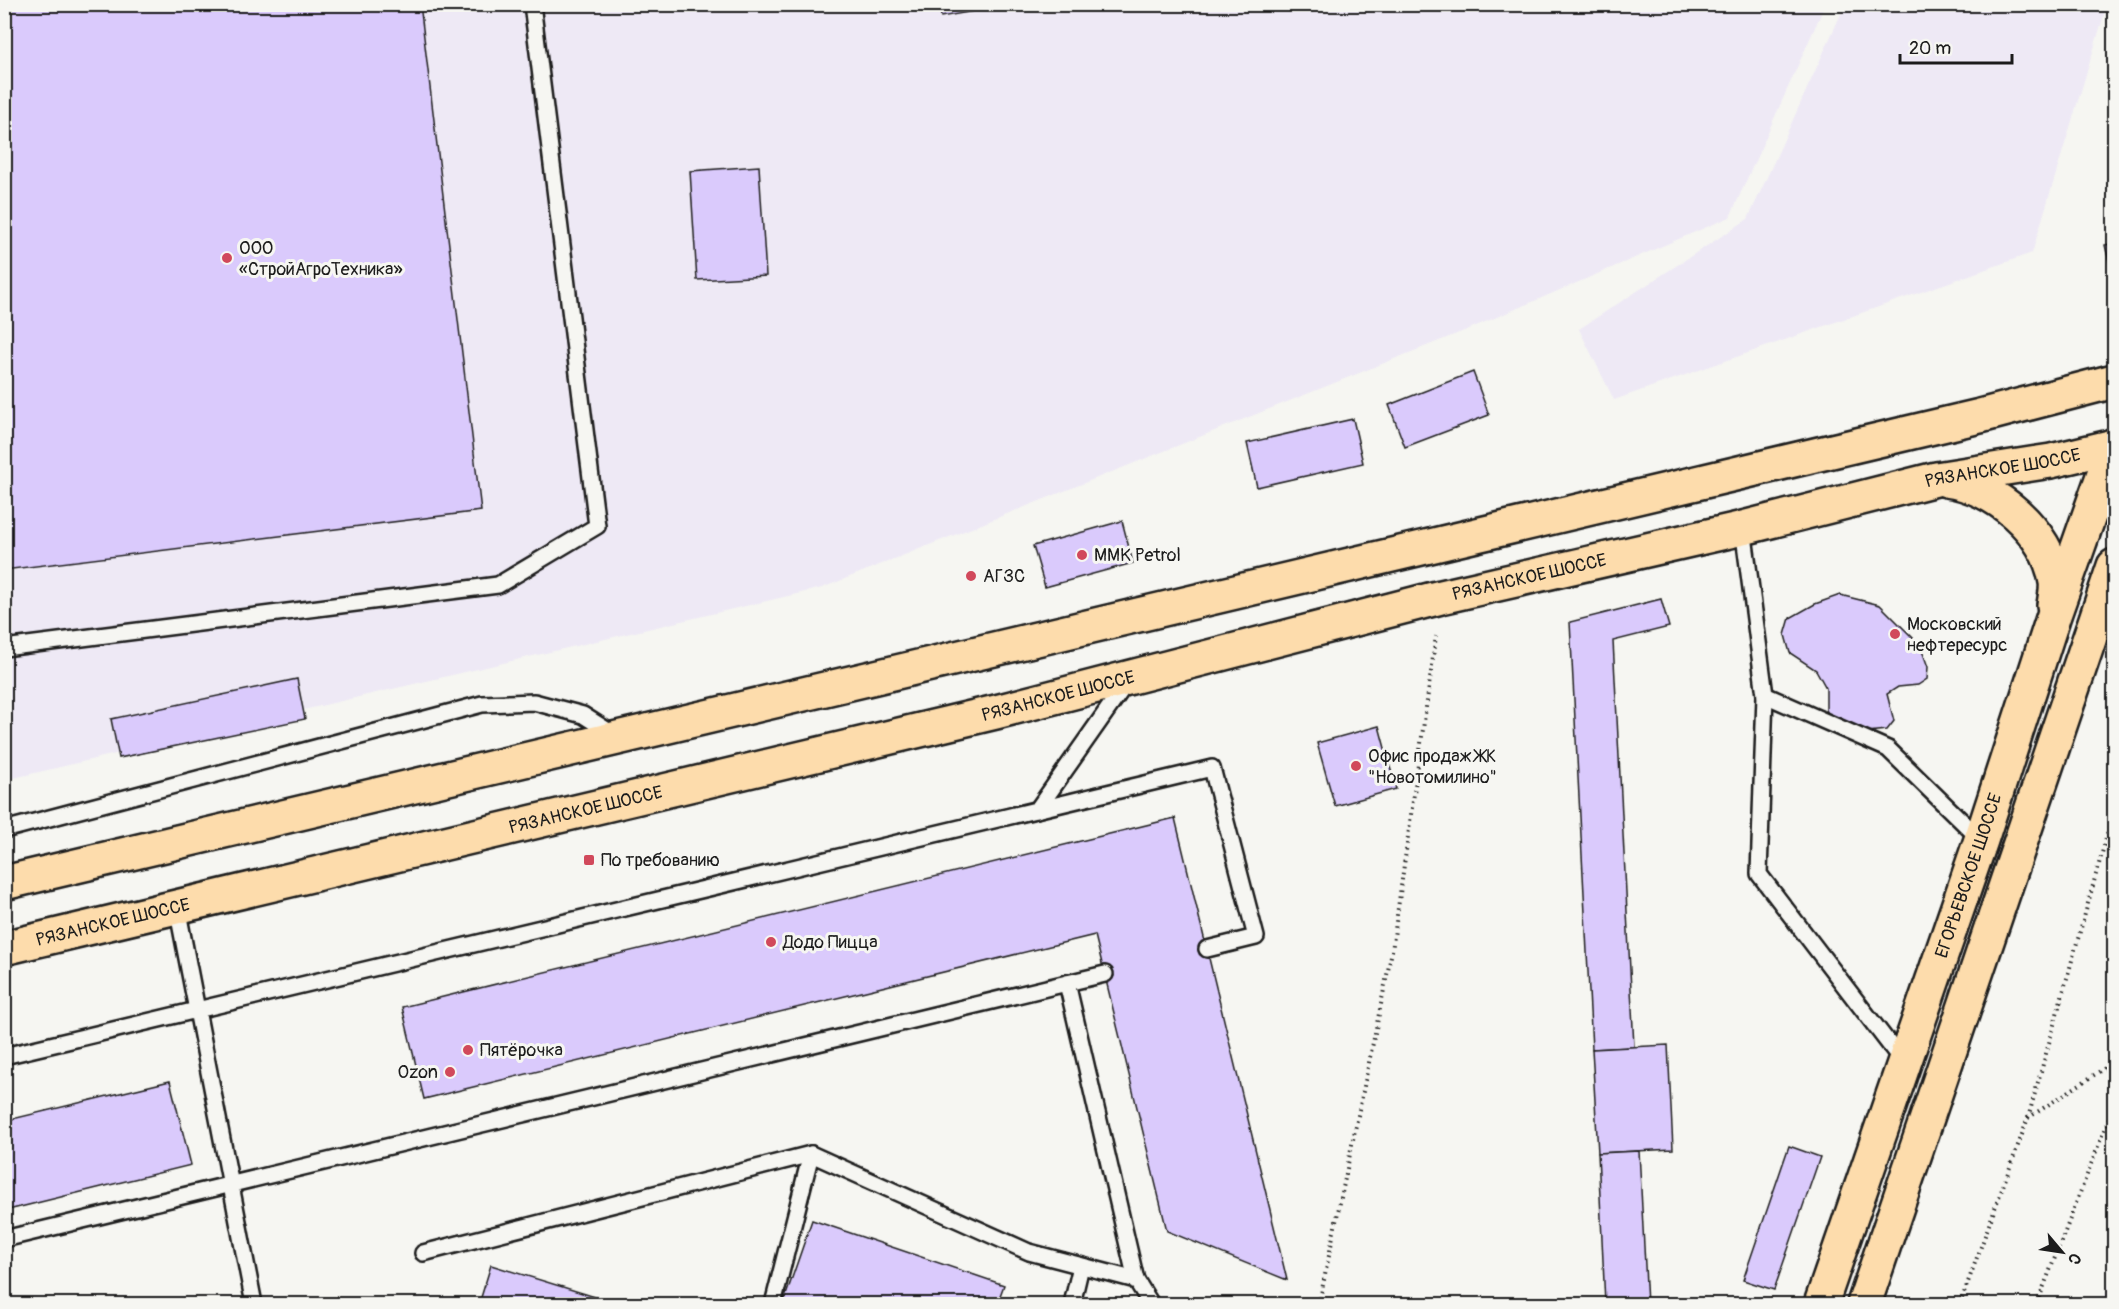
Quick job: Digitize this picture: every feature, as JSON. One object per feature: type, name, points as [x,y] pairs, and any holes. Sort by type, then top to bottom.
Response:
[{"type":"main road","points":[[4,883],[1969,419],[2115,381]]},
{"type":"main road","name":"РЯЗАНСКОЕ ШОССЕ","points":[[4,948],[996,712],[1441,597],[1743,528],[1936,479],[2051,461],[2114,446]]},
{"type":"main road","name":"ЕГОРЬЕВСКОЕ ШОССЕ","points":[[1821,1305],[1981,840],[2054,615],[2114,446]]},
{"type":"main road","points":[[1936,479],[1962,482],[1990,494],[2013,510],[2030,529],[2046,555],[2056,582],[2054,615]]},
{"type":"main road","points":[[1864,1305],[2115,566]]},
{"type":"lane","points":[[4,648],[498,585],[597,526],[532,4]]},
{"type":"lane","points":[[1743,528],[1765,695],[1759,874],[1905,1064]]},
{"type":"lane","points":[[1037,810],[1131,677]]},
{"type":"lane","points":[[1765,695],[1887,749],[1981,840]]},
{"type":"lane","points":[[4,831],[482,704],[534,702],[583,715],[619,738]]},
{"type":"lane","points":[[4,1056],[1212,768],[1256,937],[1207,949]]},
{"type":"lane","points":[[177,907],[254,1305]]},
{"type":"lane","points":[[4,1239],[1105,974]]},
{"type":"lane","points":[[1067,983],[1136,1280],[1151,1305]]},
{"type":"lane","points":[[423,1253],[811,1154],[1029,1252],[1136,1280]]},
{"type":"lane","points":[[773,1305],[811,1154]]},
{"type":"lane","points":[[1072,1305],[1081,1266]]},
{"type":"path","points":[[1319,1305],[1392,951],[1441,597]]},
{"type":"path","points":[[1960,1305],[2028,1118],[2115,810]]},
{"type":"path","points":[[2028,1118],[2115,1062]]},
{"type":"path","points":[[2037,1305],[2115,1105]]},
{"type":"shaded area","points":[[4,5],[1825,5],[1730,217],[1469,329],[822,588],[5,780]]},
{"type":"shaded area","points":[[1845,5],[2107,5],[2032,253],[1614,400],[1579,329],[1748,219]]},
{"type":"shaded area","points":[[2114,1272],[2114,1304],[2102,1304]]},
{"type":"building","name":"ООО «СтройАгроТехника»","points":[[4,4],[420,4],[481,511],[4,570]]},
{"type":"building","points":[[939,4],[1014,4],[941,17]]},
{"type":"building","points":[[759,166],[766,276],[697,280],[690,171]]},
{"type":"building","points":[[2114,243],[2114,282],[2105,245]]},
{"type":"building","points":[[1473,372],[1489,415],[1405,447],[1389,405]]},
{"type":"building","points":[[1353,419],[1363,463],[1257,487],[1247,443]]},
{"type":"building","points":[[1122,521],[1133,563],[1045,587],[1033,546]]},
{"type":"building","points":[[1840,595],[1880,605],[1920,645],[1928,667],[1927,679],[1918,685],[1898,687],[1887,694],[1894,721],[1887,730],[1867,732],[1834,723],[1826,710],[1826,688],[1816,670],[1790,653],[1785,635],[1790,618],[1815,604]]},
{"type":"building","points":[[1661,599],[1669,627],[1613,641],[1634,1047],[1592,1049],[1570,622]]},
{"type":"building","points":[[297,679],[305,719],[119,758],[111,719]]},
{"type":"building","name":"Офис продаж ЖК \"Новотомилино\"","points":[[1379,726],[1396,789],[1335,806],[1317,743]]},
{"type":"building","points":[[1175,818],[1287,1280],[1167,1231],[1095,935],[424,1099],[402,1007]]},
{"type":"building","points":[[1668,1045],[1673,1149],[1598,1153],[1592,1049]]},
{"type":"building","points":[[170,1081],[191,1165],[4,1211],[4,1121]]},
{"type":"building","points":[[1789,1146],[1820,1157],[1774,1290],[1743,1280]]},
{"type":"building","points":[[1639,1151],[1647,1304],[1605,1304],[1598,1153]]},
{"type":"building","points":[[812,1220],[1004,1285],[997,1304],[783,1304]]},
{"type":"building","points":[[491,1265],[618,1304],[479,1304]]},
{"type":"place","name":"ООО «СтройАгроТехника»","points":[[227,258]]},
{"type":"place","name":"MMK Petrol","points":[[1082,555]]},
{"type":"place","name":"АГЗС","points":[[971,576]]},
{"type":"place","name":"Московский нефтересурс","points":[[1895,634]]},
{"type":"place","name":"Офис продаж ЖК \"Новотомилино\"","points":[[1356,766]]},
{"type":"place","name":"По требованию","points":[[589,860]]},
{"type":"place","name":"Додо Пицца","points":[[771,942]]},
{"type":"place","name":"Пятёрочка","points":[[468,1050]]},
{"type":"place","name":"Ozon","points":[[450,1072]]}]
